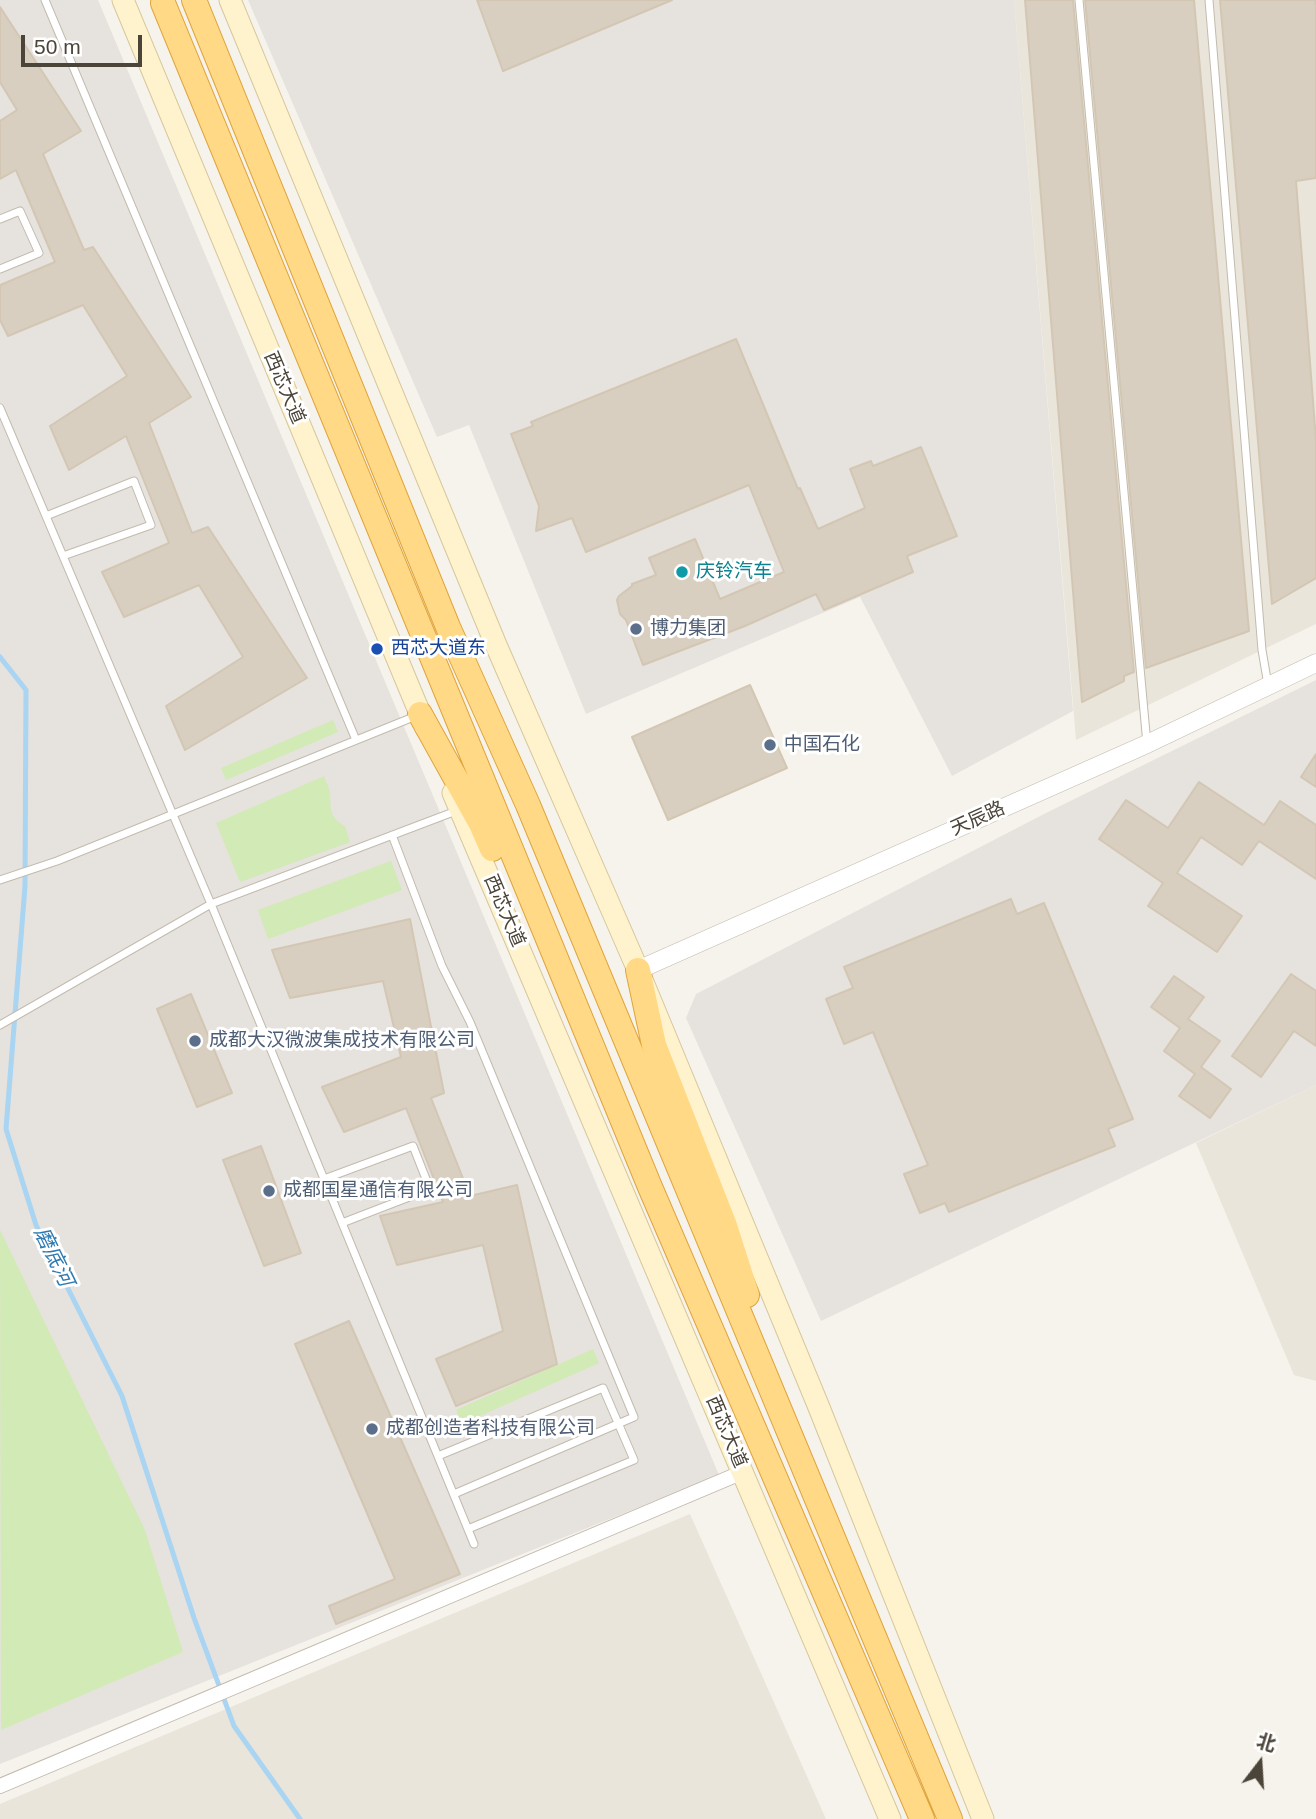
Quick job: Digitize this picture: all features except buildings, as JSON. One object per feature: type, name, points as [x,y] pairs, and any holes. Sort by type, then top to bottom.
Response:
[{"type":"highway","points":[[194,0],[449,627],[528,805],[950,1819]]},
{"type":"highway","name":"西芯大道","points":[[163,3],[650,1187],[922,1819]]},
{"type":"highway","points":[[420,714],[481,824],[564,1016],[650,1187]]},
{"type":"highway","points":[[638,970],[654,1045],[725,1226],[800,1459]]},
{"type":"main road","name":"西芯大道","points":[[123,0],[460,809],[890,1819]]},
{"type":"main road","points":[[230,0],[496,645],[638,970],[812,1392],[983,1819]]},
{"type":"street","name":"天辰路","points":[[638,970],[1147,744],[1316,663]]},
{"type":"street","points":[[0,1786],[743,1472]]},
{"type":"lane","points":[[45,0],[356,740]]},
{"type":"lane","points":[[1079,0],[1147,744]]},
{"type":"lane","points":[[1209,0],[1262,650],[1268,686]]},
{"type":"lane","points":[[0,219],[20,211],[39,253],[0,269]]},
{"type":"lane","points":[[0,408],[211,904],[474,1544]]},
{"type":"lane","points":[[46,516],[134,481],[150,525],[63,556]]},
{"type":"lane","points":[[0,880],[57,861],[420,714]]},
{"type":"lane","points":[[0,1025],[211,904],[460,809]]},
{"type":"lane","points":[[392,835],[442,966],[470,1021],[634,1417],[454,1494]]},
{"type":"lane","points":[[324,1180],[413,1146],[430,1189],[342,1223]]},
{"type":"lane","points":[[438,1456],[603,1388],[634,1460],[468,1529]]},
{"type":"shaded area","points":[[0,0],[98,0],[719,1475],[0,1764]]},
{"type":"shaded area","points":[[248,0],[1014,0],[1073,711],[952,776],[860,597],[586,714],[469,425],[437,437]]},
{"type":"shaded area","points":[[1014,0],[1316,0],[1316,624],[1076,740]]},
{"type":"shaded area","points":[[1316,680],[1316,1085],[821,1321],[686,1018],[696,994],[1046,813]]},
{"type":"shaded area","points":[[1316,1085],[1316,1381],[1294,1375],[1196,1143]]},
{"type":"shaded area","points":[[690,1514],[826,1819],[0,1819],[0,1804]]},
{"type":"green space","points":[[333,720],[338,732],[226,780],[221,768]]},
{"type":"green space","points":[[324,776],[330,791],[332,812],[336,820],[345,826],[350,842],[240,882],[216,823]]},
{"type":"green space","points":[[391,861],[402,890],[268,939],[258,910]]},
{"type":"green space","points":[[0,1230],[145,1530],[183,1652],[1,1730]]},
{"type":"green space","points":[[593,1349],[599,1363],[462,1424],[456,1410]]},
{"type":"waterway","name":"磨底河","points":[[0,657],[26,690],[25,886],[6,1129],[36,1225],[122,1396],[194,1618],[234,1726],[300,1819]]},
{"type":"place","name":"庆铃汽车","points":[[682,572]]},
{"type":"place","name":"博力集团","points":[[636,629]]},
{"type":"place","name":"西芯大道东","points":[[377,649]]},
{"type":"place","name":"中国石化","points":[[770,745]]},
{"type":"place","name":"成都大汉微波集成技术有限公司","points":[[195,1041]]},
{"type":"place","name":"成都国星通信有限公司","points":[[269,1191]]},
{"type":"place","name":"成都创造者科技有限公司","points":[[372,1429]]}]
